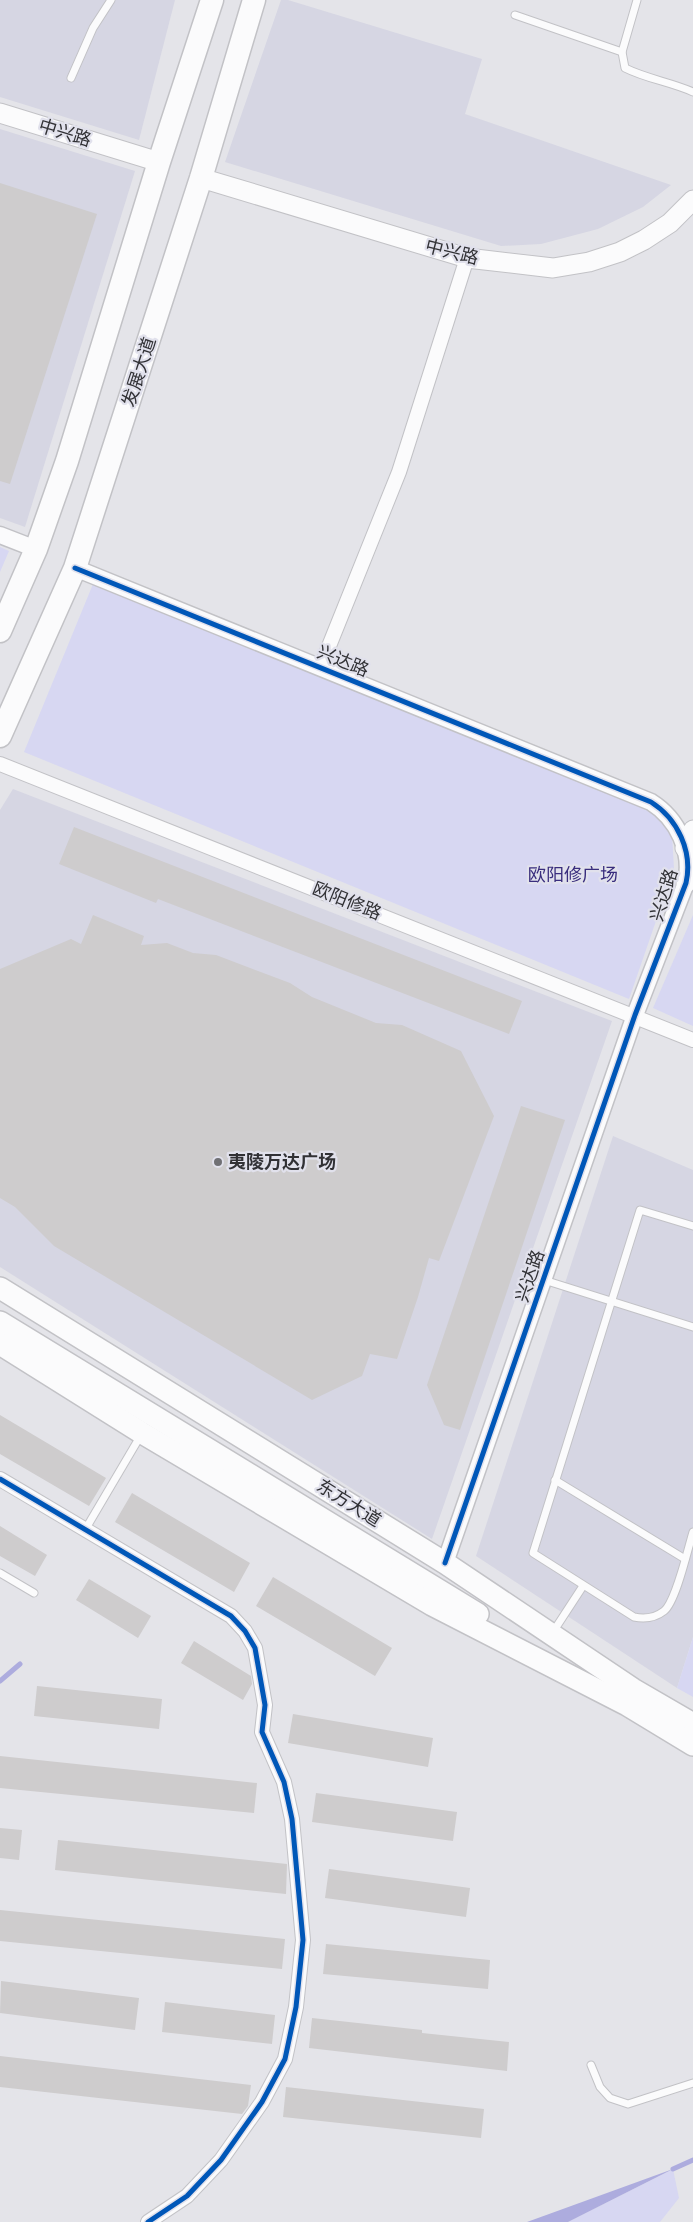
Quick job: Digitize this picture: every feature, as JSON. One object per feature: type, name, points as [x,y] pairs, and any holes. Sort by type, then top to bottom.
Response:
[{"type":"highway","points":[[0,631],[36,549],[67,462],[159,162],[212,0]]},
{"type":"highway","name":"发展大道","points":[[0,736],[75,568],[202,178],[254,0]]},
{"type":"main road","name":"中兴路","points":[[0,113],[159,162]]},
{"type":"main road","name":"中兴路","points":[[202,178],[467,258],[553,268],[589,262],[620,252],[644,240],[670,223],[693,200]]},
{"type":"main road","points":[[685,848],[693,830]]},
{"type":"main road","name":"东方大道","points":[[0,1288],[445,1563],[551,1634],[693,1745]]},
{"type":"main road","points":[[0,1305],[434,1572],[630,1697]]},
{"type":"main road","points":[[0,1322],[630,1697]]},
{"type":"main road","name":"东方大道","points":[[0,1344],[142,1433],[432,1605],[630,1697],[693,1724]]},
{"type":"street","points":[[320,666],[399,472],[467,258]]},
{"type":"street","points":[[0,535],[36,549]]},
{"type":"street","name":"兴达路","points":[[75,568],[651,802],[670,817],[685,848],[690,875],[635,1015],[445,1563]]},
{"type":"street","name":"欧阳修路","points":[[0,764],[635,1015],[693,1040]]},
{"type":"street","points":[[0,1479],[231,1616],[245,1631],[255,1648],[260,1671],[265,1705],[262,1732],[284,1782],[292,1819],[303,1940],[296,2007],[285,2059],[262,2102],[221,2160],[187,2196],[148,2222]]},
{"type":"lane","points":[[71,78],[93,28],[111,0]]},
{"type":"lane","points":[[638,0],[622,52],[625,68],[641,76],[667,82],[693,92]]},
{"type":"lane","points":[[515,16],[622,52]]},
{"type":"lane","points":[[693,1226],[640,1210],[533,1553],[634,1617],[643,1618],[657,1615],[666,1610],[673,1598],[693,1532]]},
{"type":"lane","points":[[543,1280],[693,1328]]},
{"type":"lane","points":[[85,1530],[142,1433]]},
{"type":"lane","points":[[555,1480],[685,1559]]},
{"type":"lane","points":[[0,1573],[34,1593]]},
{"type":"lane","points":[[551,1634],[583,1586]]},
{"type":"lane","points":[[591,2065],[600,2087],[610,2098],[628,2104],[693,2083]]},
{"type":"shaded area","points":[[0,0],[175,0],[139,140],[0,97]]},
{"type":"shaded area","points":[[281,0],[288,0],[482,59],[465,114],[671,185],[643,207],[598,229],[541,244],[501,246],[225,162]]},
{"type":"shaded area","points":[[0,129],[135,171],[25,527],[0,518]]},
{"type":"shaded area","name":"夷陵万达广场","points":[[13,789],[612,1021],[432,1539],[0,1267],[0,810]]},
{"type":"shaded area","points":[[613,1136],[693,1170],[693,1637],[677,1688],[476,1556]]},
{"type":"green space","points":[[0,547],[9,551],[0,572]]},
{"type":"green space","name":"欧阳修广场","points":[[93,584],[651,807],[672,834],[674,869],[629,999],[24,752]]},
{"type":"green space","points":[[693,915],[693,1026],[653,1008]]},
{"type":"green space","points":[[693,1637],[693,1697],[677,1688]]},
{"type":"green space","points":[[673,2169],[679,2198],[660,2222],[568,2222]]},
{"type":"water","points":[[673,2169],[568,2222],[527,2222]]},
{"type":"building","points":[[0,183],[97,214],[10,484],[0,481]]},
{"type":"building","points":[[74,827],[522,1001],[509,1034],[158,899],[156,903],[59,864]]},
{"type":"building","name":"夷陵万达广场","points":[[93,915],[144,936],[141,945],[167,943],[193,953],[216,955],[290,983],[312,997],[376,1023],[402,1025],[461,1051],[494,1116],[439,1261],[429,1258],[397,1359],[370,1354],[362,1376],[312,1400],[54,1246],[15,1207],[0,1198],[0,969],[71,939],[81,944]]},
{"type":"building","points":[[521,1106],[565,1120],[460,1430],[444,1425],[427,1385]]},
{"type":"building","points":[[0,1415],[106,1478],[89,1506],[0,1454]]},
{"type":"building","points":[[132,1493],[250,1563],[234,1592],[115,1522]]},
{"type":"building","points":[[0,1526],[47,1555],[35,1576],[0,1556]]},
{"type":"building","points":[[273,1577],[392,1648],[375,1676],[256,1606]]},
{"type":"building","points":[[89,1579],[151,1616],[138,1638],[76,1600]]},
{"type":"building","points":[[194,1641],[251,1676],[252,1684],[243,1700],[181,1663]]},
{"type":"building","points":[[37,1686],[162,1699],[159,1729],[34,1716]]},
{"type":"building","points":[[293,1714],[433,1738],[428,1767],[288,1743]]},
{"type":"building","points":[[0,1756],[257,1783],[254,1813],[0,1788]]},
{"type":"building","points":[[316,1793],[457,1812],[453,1841],[312,1822]]},
{"type":"building","points":[[0,1828],[22,1830],[19,1860],[0,1858]]},
{"type":"building","points":[[58,1840],[287,1864],[286,1894],[55,1870]]},
{"type":"building","points":[[329,1869],[470,1888],[466,1917],[325,1898]]},
{"type":"building","points":[[0,1910],[285,1939],[282,1969],[0,1941]]},
{"type":"building","points":[[326,1944],[490,1960],[488,1989],[323,1974]]},
{"type":"building","points":[[1,1981],[139,1998],[135,2030],[0,2013]]},
{"type":"building","points":[[165,2002],[275,2015],[272,2044],[162,2032]]},
{"type":"building","points":[[312,2018],[422,2030],[422,2033],[509,2042],[507,2071],[309,2048]]},
{"type":"building","points":[[0,2056],[251,2085],[248,2106],[242,2114],[0,2087]]},
{"type":"building","points":[[286,2087],[484,2109],[481,2138],[283,2117]]},
{"type":"waterway","points":[[0,1681],[20,1664]]},
{"type":"waterway","points":[[673,2169],[693,2160]]},
{"type":"cycle path","points":[[75,568],[651,802],[669,817],[681,837],[687,860],[686,883],[635,1015],[445,1563]]},
{"type":"cycle path","points":[[0,1479],[231,1616],[245,1631],[255,1648],[265,1705],[262,1732],[284,1782],[292,1819],[303,1940],[296,2007],[285,2059],[262,2102],[221,2160],[187,2196],[148,2222]]},
{"type":"place","name":"夷陵万达广场","points":[[218,1162]]}]
